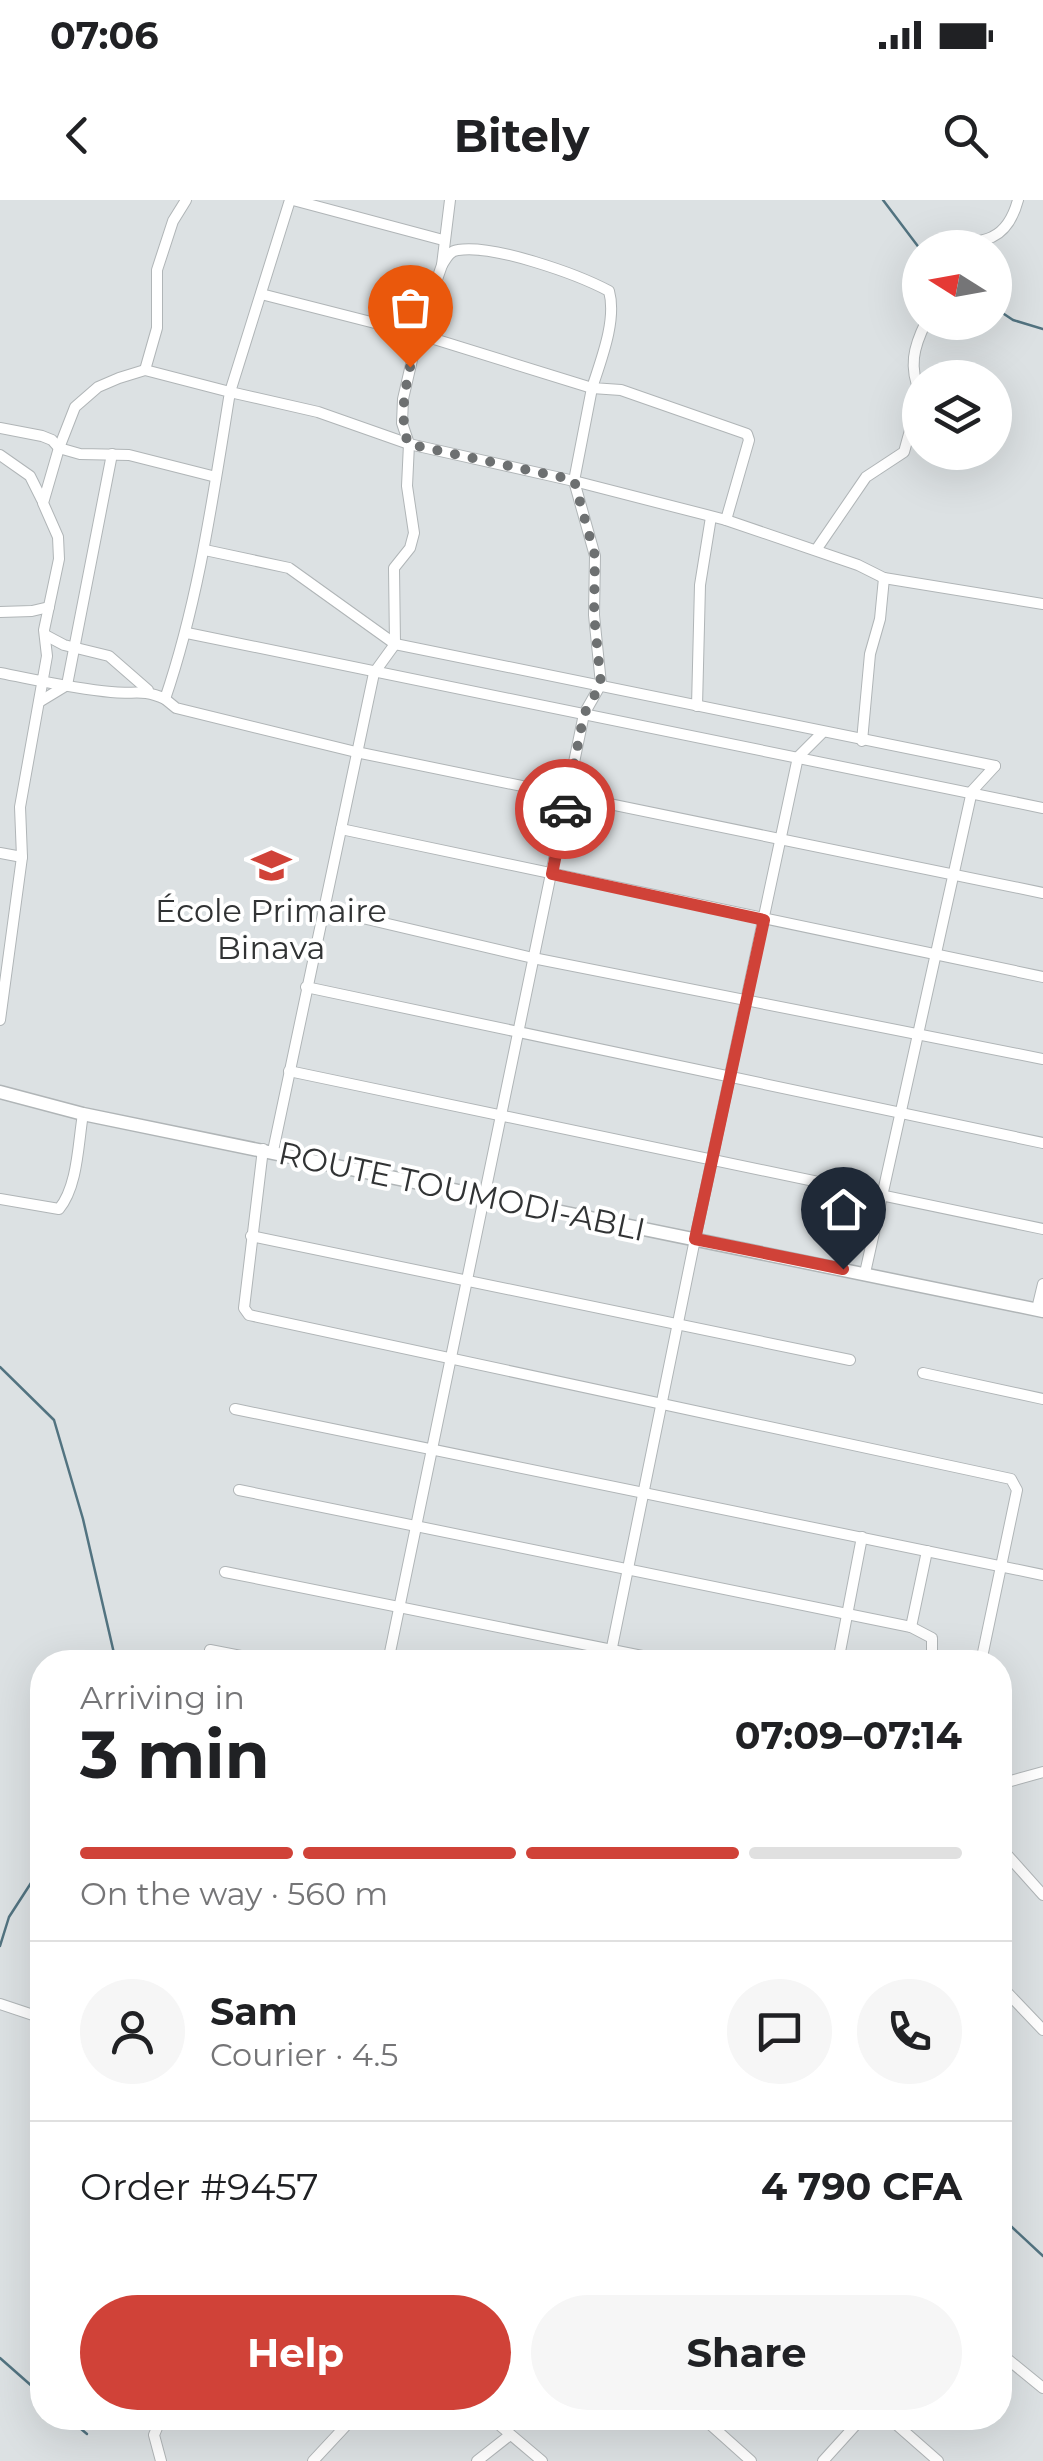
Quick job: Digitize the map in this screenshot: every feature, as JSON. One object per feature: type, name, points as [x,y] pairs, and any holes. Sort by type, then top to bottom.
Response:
[{"type":"street","points":[[144,370],[157,328],[157,270],[173,221],[186,200]]},
{"type":"street","points":[[165,699],[187,633],[205,550],[230,392],[292,200],[443,240]]},
{"type":"street","points":[[442,265],[450,200]]},
{"type":"street","points":[[1000,230],[1009,223],[1018,200]]},
{"type":"street","points":[[391,1650],[417,1524],[450,1359],[483,1196],[584,714],[601,684],[594,615],[595,556],[574,480],[592,388],[605,346],[608,291],[538,262],[460,250],[451,252],[442,265],[418,334],[403,399],[414,532],[410,548],[394,568],[395,644],[374,673],[356,752],[289,1071],[268,1150],[251,1236],[244,1308],[249,1315],[450,1359],[1006,1476],[1017,1490],[984,1650]]},
{"type":"street","points":[[260,294],[418,334],[592,388],[620,390],[747,434],[749,440],[726,520]]},
{"type":"street","points":[[43,502],[76,407],[98,387],[144,370],[318,412],[408,444],[574,480],[726,520],[884,578],[1043,604]]},
{"type":"street","points":[[0,428],[42,436],[59,448],[90,455],[129,455],[216,477]]},
{"type":"street","points":[[816,550],[866,477],[902,453]]},
{"type":"street","points":[[39,702],[67,685],[112,454]]},
{"type":"street","points":[[0,455],[30,476],[60,545],[49,607],[48,656],[20,808],[22,857],[0,1020]]},
{"type":"street","points":[[697,706],[700,585],[711,516]]},
{"type":"street","points":[[205,550],[289,568],[395,644],[995,766],[972,791],[865,1274]]},
{"type":"street","points":[[862,740],[870,654],[880,619],[884,578]]},
{"type":"street","points":[[0,612],[32,612],[49,607]]},
{"type":"street","points":[[187,633],[1043,808]]},
{"type":"street","points":[[46,636],[58,643],[109,656],[176,708],[356,752],[1043,893]]},
{"type":"street","points":[[0,673],[113,693],[151,692]]},
{"type":"street","points":[[224,1572],[612,1650],[798,757],[822,733]]},
{"type":"street","points":[[341,829],[1043,977]]},
{"type":"street","points":[[0,853],[22,857]]},
{"type":"street","points":[[324,909],[533,958],[1043,1059]]},
{"type":"street","points":[[306,987],[1043,1143]]},
{"type":"street","points":[[289,1071],[1043,1229]]},
{"type":"street","name":"ROUTE TOUMODI-ABLI","points":[[0,1092],[83,1114],[1040,1310]]},
{"type":"street","points":[[0,1200],[46,1209],[63,1206],[83,1114]]},
{"type":"street","points":[[251,1236],[850,1360]]},
{"type":"street","points":[[1040,1310],[1043,1284]]},
{"type":"street","points":[[923,1373],[1043,1399]]},
{"type":"street","points":[[235,1409],[1043,1575]]},
{"type":"street","points":[[239,1490],[911,1627],[932,1638],[932,1650]]},
{"type":"street","points":[[840,1650],[862,1537]]},
{"type":"street","points":[[911,1627],[927,1551]]},
{"type":"street","points":[[1012,1781],[1043,1772]]},
{"type":"street","points":[[1012,1860],[1043,1895]]},
{"type":"street","points":[[1012,1998],[1043,2030]]},
{"type":"street","points":[[0,2004],[30,2014]]},
{"type":"street","points":[[1012,2363],[1043,2388]]},
{"type":"street","points":[[156,2430],[154,2436],[161,2461]]},
{"type":"street","points":[[314,2461],[342,2430]]},
{"type":"street","points":[[504,2430],[542,2461]]},
{"type":"street","points":[[717,2430],[751,2461]]},
{"type":"street","points":[[823,2461],[851,2430]]},
{"type":"street","points":[[903,2430],[938,2461]]},
{"type":"street","points":[[476,2461],[510,2435]]},
{"type":"waterway","points":[[883,200],[906,230]]},
{"type":"waterway","points":[[1012,319],[1043,329]]},
{"type":"waterway","points":[[0,1367],[54,1420],[83,1519],[113,1650]]},
{"type":"waterway","points":[[0,1946],[9,1917],[30,1885]]},
{"type":"waterway","points":[[1012,2227],[1043,2256]]},
{"type":"waterway","points":[[0,2358],[30,2384]]},
{"type":"waterway","points":[[82,2430],[87,2434]]},
{"type":"way so far","points":[[410,367],[402,423],[408,444],[574,480],[595,556],[594,615],[601,684],[584,714],[565,809]]},
{"type":"place","name":"École Primaire Binava","points":[[271,865]]},
{"type":"route","points":[[565,809],[552,874],[764,920],[695,1239],[843,1269]]}]
